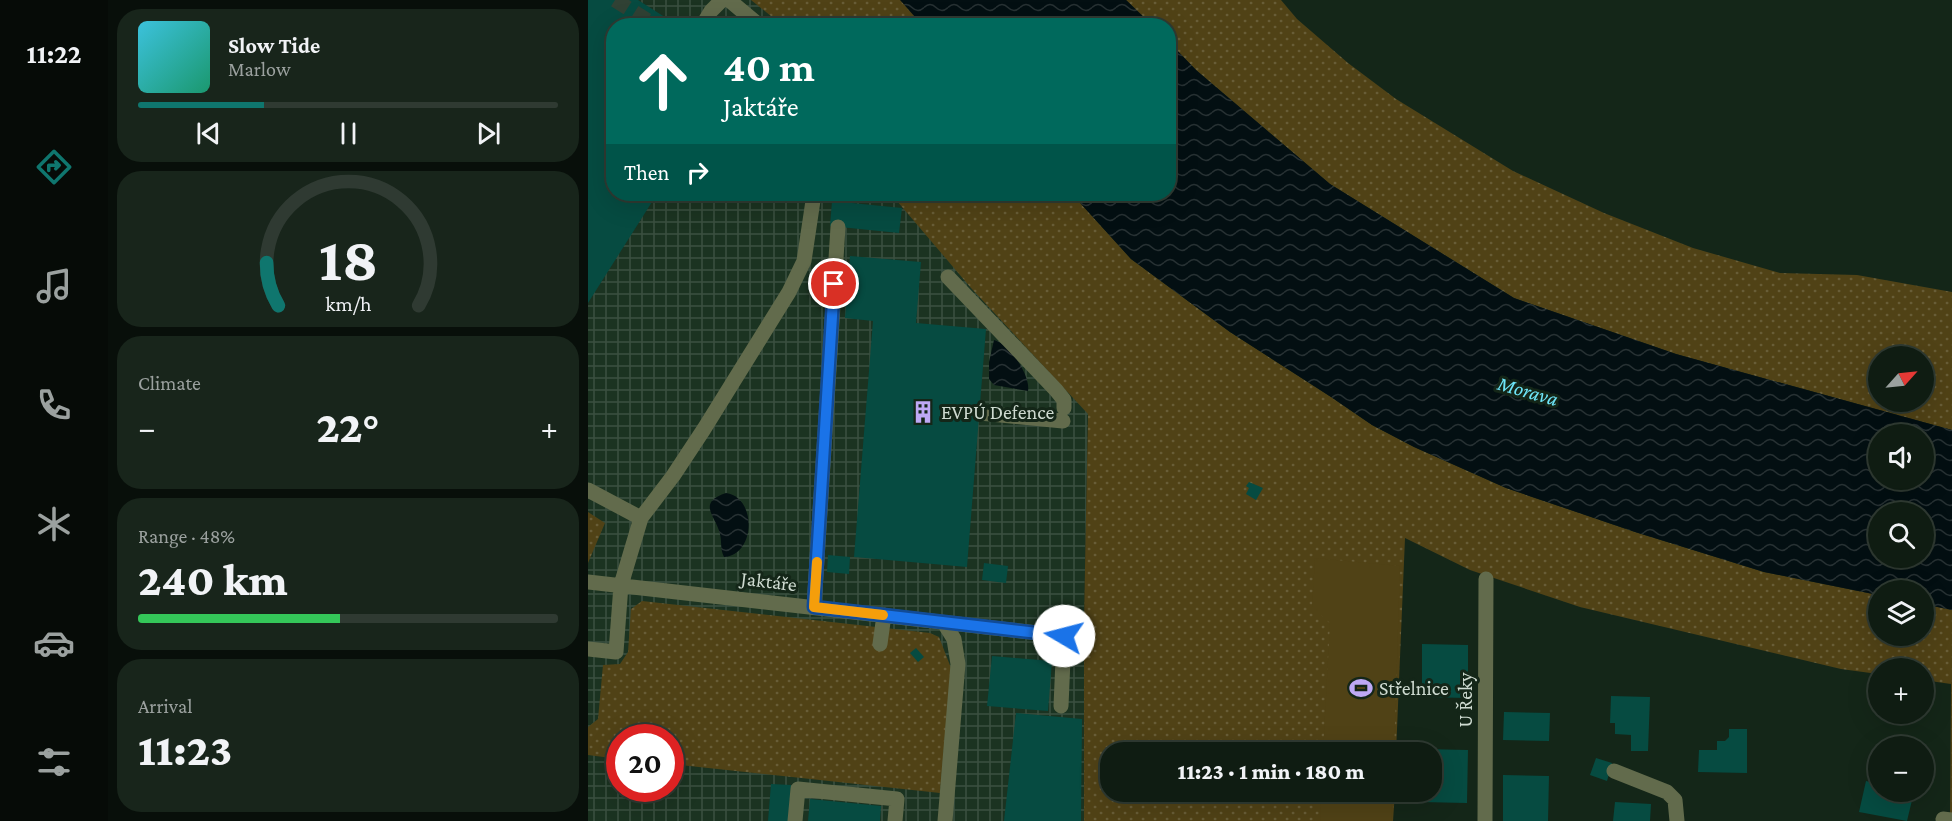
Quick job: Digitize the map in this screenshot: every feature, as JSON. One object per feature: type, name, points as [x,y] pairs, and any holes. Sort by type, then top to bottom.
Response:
[{"type":"street","points":[[707,18],[722,0]]},
{"type":"street","points":[[729,0],[750,18]]},
{"type":"street","points":[[588,649],[616,652],[621,585],[640,518],[673,476],[704,429],[789,292],[804,261],[813,201]]},
{"type":"street","points":[[814,607],[838,227]]},
{"type":"street","points":[[948,276],[1064,400],[1063,414],[980,413]]},
{"type":"street","points":[[588,490],[640,518]]},
{"type":"street","name":"U Řeky","points":[[1485,821],[1486,579]]},
{"type":"street","name":"Jaktáře","points":[[588,582],[1064,636],[1061,706]]},
{"type":"street","points":[[880,644],[884,615]]},
{"type":"street","points":[[944,623],[954,639],[958,664],[945,821]]},
{"type":"street","points":[[1614,771],[1667,792],[1675,800],[1677,821]]},
{"type":"street","points":[[795,821],[798,789],[897,799],[895,821]]},
{"type":"shaded area","points":[[588,0],[780,0],[796,18],[606,18],[606,201],[958,201],[1094,353],[1088,414],[1084,619],[1084,821],[588,821]]},
{"type":"shaded area","points":[[751,0],[901,0],[917,18],[773,18]]},
{"type":"shaded area","points":[[1126,0],[1281,0],[1297,19],[1348,63],[1396,99],[1513,171],[1604,213],[1693,248],[1780,273],[1857,275],[1952,292],[1952,430],[1887,412],[1934,412],[1934,346],[1868,346],[1868,407],[1676,354],[1514,298],[1330,184],[1196,70],[1176,49],[1176,18],[1145,18]]},
{"type":"shaded area","points":[[897,201],[1078,201],[1131,259],[1230,332],[1372,425],[1414,447],[1506,488],[1635,532],[1764,572],[1868,593],[1868,646],[1934,646],[1934,606],[1952,610],[1952,821],[1950,821],[1951,684],[1934,682],[1934,658],[1868,658],[1868,673],[1841,669],[1580,607],[1470,570],[1405,538],[1396,742],[1100,742],[1100,802],[1394,802],[1393,821],[1084,821],[1084,620],[1088,414],[971,288]]},
{"type":"shaded area","points":[[588,512],[605,523],[588,563]]},
{"type":"shaded area","name":"Střelnice","points":[[1315,558],[1400,566],[1394,742],[1324,742],[1330,623],[1312,607]]},
{"type":"shaded area","points":[[642,601],[930,633],[939,637],[951,668],[940,793],[684,765],[684,724],[606,724],[606,757],[588,755],[588,727],[598,719],[603,665],[620,664],[628,652],[631,609]]},
{"type":"shaded area","points":[[1321,802],[1392,802],[1391,821],[1320,821]]},
{"type":"water","points":[[900,0],[1126,0],[1145,18],[916,18]]},
{"type":"water","name":"Morava","points":[[1176,49],[1196,70],[1330,184],[1514,298],[1676,354],[1868,407],[1868,412],[1887,412],[1930,424],[1868,424],[1868,490],[1934,490],[1934,425],[1952,430],[1952,610],[1934,606],[1934,580],[1868,580],[1868,593],[1764,572],[1635,532],[1506,488],[1414,447],[1372,425],[1230,332],[1131,259],[1078,201],[1176,201]]},
{"type":"water","points":[[994,340],[1006,347],[1018,361],[1026,377],[1028,391],[994,385],[989,379],[989,362]]},
{"type":"water","points":[[726,493],[736,497],[743,504],[749,526],[742,547],[735,554],[724,557],[720,534],[710,506],[712,501]]},
{"type":"building","points":[[588,0],[638,0],[666,18],[606,18],[606,201],[653,201],[588,303]]},
{"type":"building","points":[[832,201],[902,208],[899,233],[830,226]]},
{"type":"building","name":"EVPÚ Defence","points":[[850,256],[921,262],[916,323],[986,329],[967,567],[854,557],[873,321],[845,318]]},
{"type":"building","points":[[1249,482],[1263,488],[1256,500],[1246,494],[1249,488],[1246,486]]},
{"type":"building","points":[[828,555],[850,557],[849,574],[827,572]]},
{"type":"building","points":[[984,563],[1008,566],[1006,583],[982,580]]},
{"type":"building","points":[[1422,644],[1468,645],[1468,698],[1422,697]]},
{"type":"building","points":[[916,648],[924,657],[918,662],[910,653]]},
{"type":"building","points":[[992,656],[1052,661],[1048,711],[987,706]]},
{"type":"building","points":[[1611,696],[1650,697],[1648,751],[1631,751],[1631,735],[1615,734],[1615,723],[1610,723]]},
{"type":"building","points":[[1504,712],[1550,713],[1549,741],[1503,740]]},
{"type":"building","points":[[1016,713],[1082,719],[1081,821],[1004,821]]},
{"type":"building","points":[[1729,729],[1747,729],[1747,773],[1698,772],[1699,750],[1717,750],[1717,741],[1725,741],[1729,737]]},
{"type":"building","points":[[1442,749],[1468,750],[1467,803],[1421,802],[1442,802]]},
{"type":"building","points":[[1596,758],[1612,763],[1607,781],[1590,775]]},
{"type":"building","points":[[1503,775],[1549,776],[1548,821],[1503,821]]},
{"type":"building","points":[[1866,781],[1868,782],[1868,802],[1912,802],[1907,821],[1859,812]]},
{"type":"building","points":[[771,784],[791,785],[788,821],[768,821]]},
{"type":"building","points":[[810,799],[881,806],[880,821],[808,821]]},
{"type":"building","points":[[1615,802],[1651,804],[1650,821],[1613,821]]},
{"type":"tunnel","points":[[615,0],[643,18]]},
{"type":"slow traffic","points":[[817,562],[814,607],[883,615]]},
{"type":"place","name":"EVPÚ Defence","points":[[923,412]]},
{"type":"place","name":"Střelnice","points":[[1361,688]]},
{"type":"route","points":[[834,284],[814,607],[1064,636]]}]
